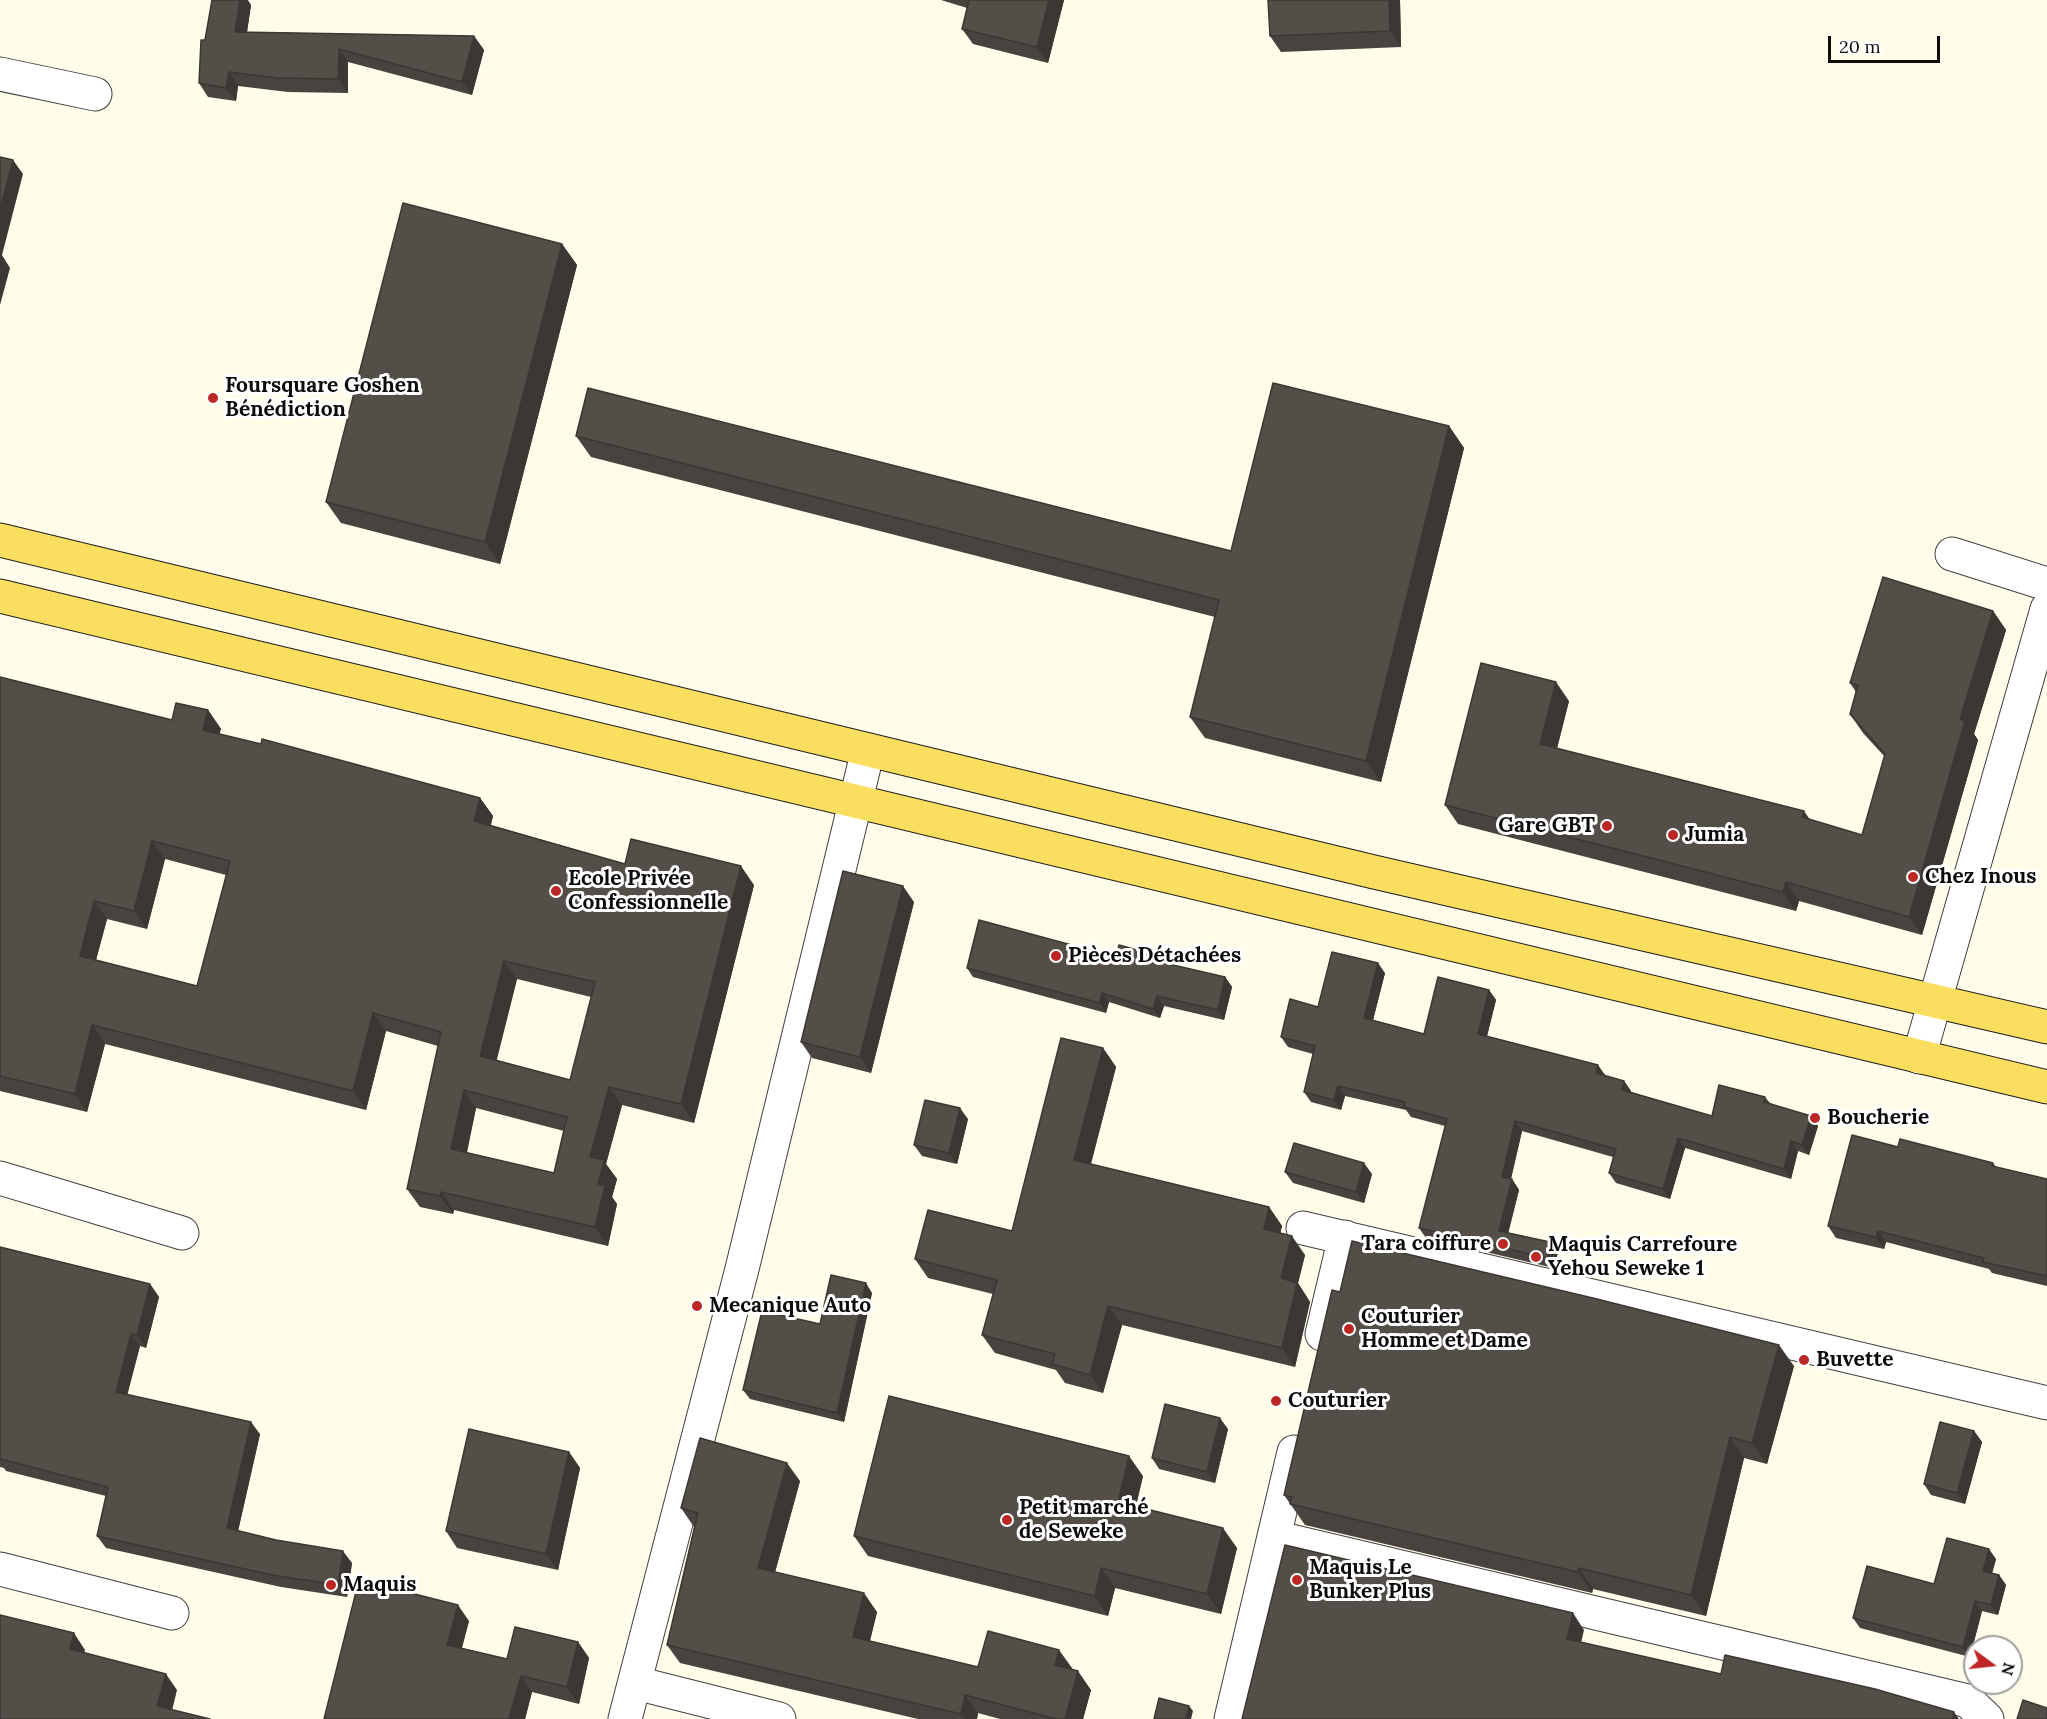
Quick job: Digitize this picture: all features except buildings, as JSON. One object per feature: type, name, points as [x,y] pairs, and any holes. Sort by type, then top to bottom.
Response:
[{"type":"main road","points":[[0,540],[1420,883],[1934,1000],[2047,1028]]},
{"type":"main road","points":[[0,596],[2047,1087]]},
{"type":"street","points":[[0,74],[94,94]]},
{"type":"street","points":[[1952,554],[2047,584]]},
{"type":"street","points":[[1919,1057],[2047,609]]},
{"type":"street","points":[[625,1719],[745,1258],[868,750]]},
{"type":"street","points":[[0,1178],[182,1233]]},
{"type":"street","points":[[1303,1228],[2047,1403]]},
{"type":"street","points":[[1315,1364],[1345,1237]]},
{"type":"street","points":[[1231,1719],[1302,1422]]},
{"type":"street","points":[[1274,1537],[1968,1701],[1987,1719]]},
{"type":"street","points":[[0,1569],[172,1613]]},
{"type":"street","points":[[636,1683],[779,1719]]},
{"type":"place","name":"Foursquare Goshen Bénédiction","points":[[213,398]]},
{"type":"place","name":"Gare GBT","points":[[1607,826]]},
{"type":"place","name":"Jumia","points":[[1673,835]]},
{"type":"place","name":"Chez Inous","points":[[1913,877]]},
{"type":"place","name":"Ecole Privée Confessionnelle","points":[[556,891]]},
{"type":"place","name":"Pièces Détachées","points":[[1056,956]]},
{"type":"place","name":"Boucherie","points":[[1815,1118]]},
{"type":"place","name":"Tara coiffure","points":[[1503,1244]]},
{"type":"place","name":"Maquis Carrefoure Yehou Seweke 1","points":[[1536,1257]]},
{"type":"place","name":"Mecanique Auto","points":[[697,1306]]},
{"type":"place","name":"Couturier Homme et Dame","points":[[1349,1329]]},
{"type":"place","name":"Buvette","points":[[1804,1360]]},
{"type":"place","name":"Couturier","points":[[1276,1401]]},
{"type":"place","name":"Petit marché de Seweke","points":[[1007,1520]]},
{"type":"place","name":"Maquis Le Bunker Plus","points":[[1297,1580]]},
{"type":"place","name":"Maquis","points":[[331,1585]]}]
